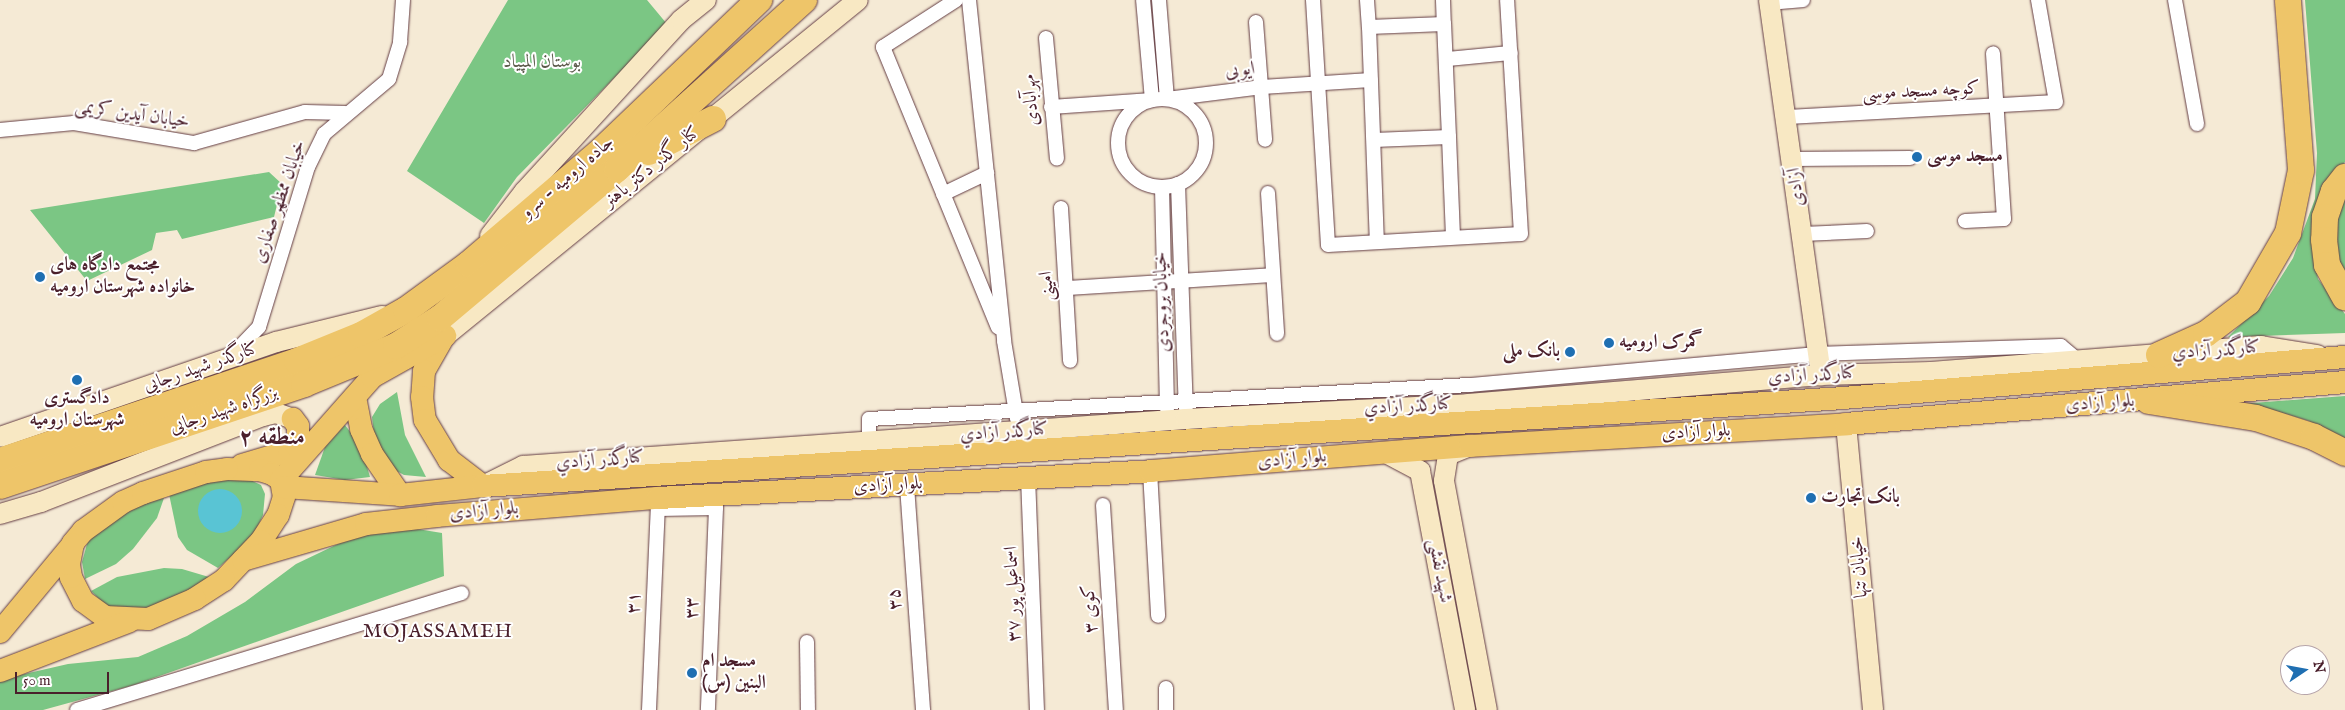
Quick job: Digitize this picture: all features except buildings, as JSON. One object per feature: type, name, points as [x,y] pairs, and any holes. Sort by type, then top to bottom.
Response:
[{"type":"highway","name":"جاده ارومیه - سرو","points":[[361,335],[406,310],[468,264],[601,151],[759,0]]},
{"type":"highway","name":"جاده ارومیه - سرو","points":[[442,327],[804,0]]},
{"type":"highway","points":[[2159,355],[2206,334],[2248,302],[2288,233],[2301,170],[2288,0]]},
{"type":"highway","points":[[618,169],[713,119]]},
{"type":"highway","points":[[2345,177],[2334,191],[2325,217],[2324,240],[2327,265],[2345,297]]},
{"type":"highway","name":"بزرگراه شهید رجایی","points":[[0,486],[304,384],[442,327]]},
{"type":"highway","name":"بزرگراه شهید رجایی","points":[[0,461],[297,361],[361,335]]},
{"type":"highway","points":[[2148,401],[2256,418],[2314,437],[2345,454]]},
{"type":"main road","points":[[0,671],[132,620],[155,617],[195,599],[224,580],[244,560],[278,515],[282,483],[355,396],[372,377],[442,327]]},
{"type":"main road","points":[[442,327],[424,371],[425,420],[449,460],[483,486]]},
{"type":"main road","name":"بلوار آزادی","points":[[282,483],[400,495],[1177,421],[1844,398],[2341,357]]},
{"type":"main road","name":"بلوار آزادی","points":[[244,560],[366,524],[1028,477],[1150,471],[1470,446],[1846,424],[2148,401],[2345,382]]},
{"type":"main road","points":[[355,396],[362,429],[372,454],[400,495]]},
{"type":"main road","points":[[0,632],[83,531],[123,502],[171,483],[289,452],[296,445],[298,437],[298,426],[293,419]]},
{"type":"main road","points":[[227,468],[260,470],[282,483]]},
{"type":"main road","points":[[73,543],[69,564],[70,577],[83,601],[105,617],[132,620]]},
{"type":"street","name":"خیابان ممظهر صفاری","points":[[259,327],[308,167],[324,134],[345,113],[389,79],[400,42],[403,0]]},
{"type":"street","points":[[468,264],[524,192],[681,20],[706,0]]},
{"type":"street","name":"کنار گذر دکتر باهنر","points":[[442,327],[713,119],[858,0]]},
{"type":"street","points":[[956,0],[883,47],[1004,341]]},
{"type":"street","points":[[969,0],[1004,341],[1018,433]]},
{"type":"street","points":[[1143,0],[1152,100]]},
{"type":"street","points":[[1159,0],[1168,99]]},
{"type":"street","points":[[1313,0],[1328,245],[1521,234],[1508,0]]},
{"type":"street","points":[[1367,0],[1377,241]]},
{"type":"street","points":[[1443,0],[1447,59],[1453,237]]},
{"type":"street","points":[[1769,2],[1803,0]]},
{"type":"street","name":"کوچه مسجد موسی","points":[[1788,117],[2056,102],[2038,0]]},
{"type":"street","points":[[2175,0],[2197,124]]},
{"type":"street","name":"آزادی","points":[[1769,2],[1794,159],[1816,354],[1821,374]]},
{"type":"street","points":[[1256,22],[1265,140]]},
{"type":"street","points":[[1369,27],[1444,24]]},
{"type":"street","name":"مهرآبادی","points":[[1046,38],[1056,159]]},
{"type":"street","points":[[1447,59],[1511,53]]},
{"type":"street","points":[[1965,221],[2004,219],[1993,53]]},
{"type":"street","name":"ایوبی","points":[[1168,99],[1262,86],[1371,80]]},
{"type":"street","points":[[1051,107],[1152,100],[1168,99],[1193,112],[1206,137],[1200,166],[1178,184],[1162,188],[1136,179],[1120,156],[1118,141],[1124,121],[1138,105],[1152,100]]},
{"type":"street","name":"خیابان آیدین کریمی","points":[[0,130],[74,123],[194,143],[305,112],[345,113]]},
{"type":"street","points":[[1374,140],[1449,137]]},
{"type":"street","points":[[1794,159],[1910,158]]},
{"type":"street","points":[[943,194],[987,173]]},
{"type":"street","name":"خیابان بروجردی","points":[[1177,421],[1181,281],[1178,184]]},
{"type":"street","name":"خیابان بروجردی","points":[[1162,188],[1166,282],[1177,421]]},
{"type":"street","points":[[1268,193],[1277,334]]},
{"type":"street","name":"امینی","points":[[1060,208],[1067,288],[1070,361]]},
{"type":"street","points":[[1802,234],[1867,231]]},
{"type":"street","points":[[1067,288],[1274,276]]},
{"type":"street","name":"کنارگذر شهید رجایی","points":[[0,436],[276,342],[406,310]]},
{"type":"street","points":[[229,358],[259,327],[276,342]]},
{"type":"street","points":[[869,443],[869,420],[1016,412],[1177,421],[1470,385],[1649,367],[1816,354],[2060,346],[2080,362]]},
{"type":"street","name":"کنارگذر آزادي","points":[[483,486],[523,466],[1177,421],[1468,404],[1821,374],[1931,372],[2080,362],[2261,346],[2341,357]]},
{"type":"street","points":[[1929,350],[1931,372]]},
{"type":"street","points":[[1649,367],[1651,387]]},
{"type":"street","points":[[0,514],[41,502],[263,416],[276,413],[293,419]]},
{"type":"street","name":"خیابان تنها","points":[[1846,424],[1873,710]]},
{"type":"street","points":[[1384,452],[1420,471],[1421,467],[1433,464],[1445,470],[1448,456],[1470,446]]},
{"type":"street","name":"شهید نقشی","points":[[1445,470],[1444,481],[1487,710]]},
{"type":"street","points":[[1150,471],[1158,616]]},
{"type":"street","name":"شهید نقشی","points":[[1420,471],[1465,710]]},
{"type":"street","name":"اسماعیل پور ۳۷","points":[[1028,477],[1037,710]]},
{"type":"street","name":"۳۵","points":[[907,486],[923,710]]},
{"type":"street","name":"۳۳","points":[[658,503],[716,508],[708,710]]},
{"type":"street","name":"۳۱","points":[[649,710],[658,503]]},
{"type":"street","name":"کوی ۳","points":[[1103,505],[1116,710]]},
{"type":"street","points":[[77,710],[462,593]]},
{"type":"street","points":[[807,642],[808,710]]},
{"type":"street","points":[[1166,688],[1166,710]]},
{"type":"green space","name":"بوستان المپیاد","points":[[508,0],[647,0],[667,24],[517,177],[484,223],[407,171]]},
{"type":"green space","points":[[2305,0],[2345,0],[2345,162],[2326,186],[2312,244],[2318,279],[2345,314],[2345,333],[2228,337],[2269,296],[2293,258],[2315,199],[2317,153]]},
{"type":"green space","points":[[269,172],[282,184],[274,217],[182,239],[177,230],[156,233],[152,250],[87,281],[30,210]]},
{"type":"green space","points":[[2345,198],[2345,277],[2339,266],[2335,239],[2339,211]]},
{"type":"green space","points":[[397,392],[405,435],[426,477],[404,475],[384,464],[375,443],[372,417],[380,404]]},
{"type":"green space","points":[[2345,396],[2345,442],[2309,421],[2276,411],[2227,405]]},
{"type":"green space","points":[[345,425],[361,446],[370,477],[345,480],[315,475],[325,447]]},
{"type":"green space","points":[[242,476],[261,485],[265,494],[263,515],[253,537],[218,568],[187,550],[178,537],[169,494],[192,484]]},
{"type":"green space","points":[[164,498],[157,518],[133,549],[116,564],[85,579],[82,562],[87,544],[97,529],[143,504]]},
{"type":"green space","points":[[405,527],[442,533],[444,576],[134,685],[43,710],[0,710],[0,682],[7,678],[68,664],[138,657],[187,636],[245,602],[296,564],[365,531]]},
{"type":"green space","points":[[164,568],[182,569],[209,577],[186,594],[154,608],[119,610],[104,604],[91,591],[117,577]]},
{"type":"water","points":[[224,489],[236,495],[241,502],[241,520],[236,527],[229,532],[216,533],[208,530],[201,523],[198,507],[201,499],[208,492]]},
{"type":"place","name":"مسجد موسی","points":[[1917,157]]},
{"type":"place","name":"مجتمع دادگاه های خانواده شهرستان ارومیه","points":[[40,277]]},
{"type":"place","name":"گمرک ارومیه","points":[[1609,343]]},
{"type":"place","name":"بانک ملى","points":[[1570,352]]},
{"type":"place","name":"دادگستری شهرستان ارومیه","points":[[77,380]]},
{"type":"place","name":"بانک تجارت","points":[[1811,498]]},
{"type":"place","name":"مسجد ام البنین (س)","points":[[692,673]]},
{"type":"district","name":"منطقه ۲","points":[[272,438]]},
{"type":"district","name":"MOJASSAMEH","points":[[438,631]]}]
